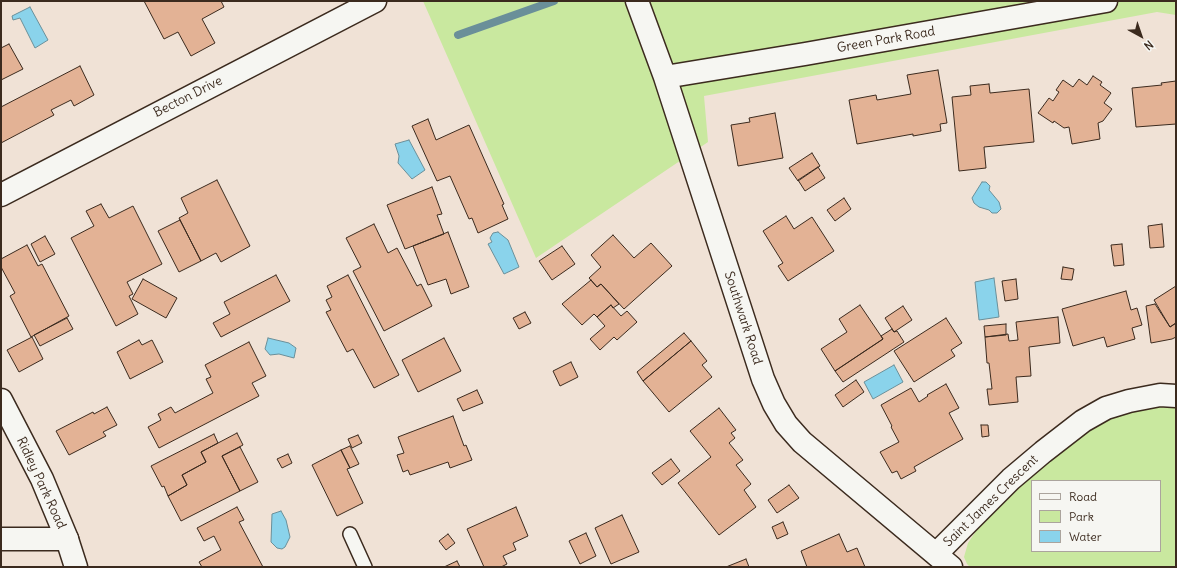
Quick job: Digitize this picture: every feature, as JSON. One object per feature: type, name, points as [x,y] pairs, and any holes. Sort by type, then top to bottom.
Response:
[{"type":"street","name":"Becton Drive","points":[[1,195],[375,1]]},
{"type":"street","name":"Southwark Road","points":[[637,1],[665,77],[763,379],[774,404],[786,424],[802,442],[944,561]]},
{"type":"street","name":"Green Park Road","points":[[665,77],[1106,1]]},
{"type":"street","name":"Saint James Crescent","points":[[944,561],[1011,479],[1083,421],[1106,408],[1129,401],[1160,395],[1176,396]]},
{"type":"street","name":"Ridley Park Road","points":[[1,400],[42,479],[67,539],[76,567]]},
{"type":"street","points":[[1,539],[67,539]]},
{"type":"lane","points":[[350,534],[365,567]]},
{"type":"green space","points":[[423,1],[1176,1],[1176,15],[1157,12],[704,96],[708,142],[536,258]]},
{"type":"green space","points":[[1176,405],[1176,567],[970,567],[964,557],[968,543],[988,513],[1030,472],[1101,420],[1138,406]]},
{"type":"water","points":[[30,7],[48,40],[35,48],[20,18],[13,20],[12,16]]},
{"type":"water","points":[[409,140],[425,170],[412,179],[398,163],[399,156],[395,144]]},
{"type":"water","points":[[982,182],[986,182],[990,186],[989,190],[999,202],[1001,209],[997,213],[992,213],[974,203],[972,198]]},
{"type":"water","points":[[498,232],[508,240],[519,267],[504,274],[488,244],[492,242],[490,238],[493,233]]},
{"type":"water","points":[[994,278],[999,317],[979,320],[975,282]]},
{"type":"water","points":[[268,338],[289,343],[296,348],[294,358],[279,354],[270,355],[265,349]]},
{"type":"water","points":[[894,365],[903,382],[873,399],[864,382]]},
{"type":"water","points":[[281,511],[286,520],[290,537],[285,547],[282,549],[277,548],[271,542],[272,514]]},
{"type":"building","points":[[144,1],[221,1],[224,7],[202,19],[215,43],[191,56],[178,32],[164,39]]},
{"type":"building","points":[[9,44],[23,69],[1,80],[1,48]]},
{"type":"building","points":[[80,66],[94,95],[74,106],[71,100],[51,110],[54,115],[1,143],[1,107]]},
{"type":"building","points":[[938,70],[947,123],[940,124],[941,131],[913,136],[913,134],[857,144],[849,100],[876,95],[877,100],[911,94],[907,75]]},
{"type":"building","points":[[1093,76],[1102,82],[1100,85],[1111,93],[1104,103],[1112,109],[1103,121],[1098,123],[1100,139],[1072,144],[1069,127],[1064,128],[1038,113],[1049,98],[1053,101],[1059,92],[1056,90],[1063,80],[1073,87],[1079,79],[1087,85]]},
{"type":"building","points":[[1176,81],[1176,124],[1136,127],[1132,88],[1162,85],[1161,83]]},
{"type":"building","points":[[989,84],[990,93],[1029,89],[1034,142],[984,147],[986,168],[959,171],[952,97],[971,95],[970,86]]},
{"type":"building","points":[[775,113],[783,158],[738,166],[731,125],[750,122],[749,118]]},
{"type":"building","points":[[428,119],[436,140],[469,125],[504,204],[502,205],[508,219],[478,233],[472,218],[469,219],[450,176],[437,181],[412,126]]},
{"type":"building","points":[[812,153],[820,166],[798,181],[789,168]]},
{"type":"building","points":[[818,167],[825,178],[805,191],[798,180]]},
{"type":"building","points":[[217,180],[250,246],[221,262],[216,253],[201,261],[179,218],[188,213],[181,198]]},
{"type":"building","points":[[432,187],[442,214],[437,215],[444,234],[405,249],[387,205]]},
{"type":"building","points":[[844,198],[851,209],[835,221],[827,210]]},
{"type":"building","points":[[101,204],[109,218],[133,206],[162,264],[127,282],[133,294],[129,296],[138,314],[116,326],[71,238],[94,226],[86,211]]},
{"type":"building","points":[[786,216],[794,229],[812,217],[834,251],[788,281],[778,266],[783,263],[763,231]]},
{"type":"building","points":[[180,220],[201,261],[179,272],[158,231]]},
{"type":"building","points":[[374,224],[388,253],[397,248],[417,286],[421,284],[432,306],[384,331],[353,271],[361,267],[346,238]]},
{"type":"building","points":[[1162,224],[1164,247],[1150,248],[1148,226]]},
{"type":"building","points":[[448,232],[469,287],[451,294],[446,279],[428,285],[413,246]]},
{"type":"building","points":[[613,235],[634,258],[651,243],[672,266],[624,309],[601,284],[597,287],[589,278],[601,267],[591,255]]},
{"type":"building","points":[[45,236],[55,254],[40,262],[31,244]]},
{"type":"building","points":[[1122,244],[1124,265],[1114,266],[1111,245]]},
{"type":"building","points":[[27,245],[38,266],[42,264],[69,316],[31,337],[10,296],[15,293],[1,267],[1,259]]},
{"type":"building","points":[[562,246],[575,264],[552,280],[539,261]]},
{"type":"building","points":[[1063,267],[1074,269],[1072,280],[1061,279]]},
{"type":"building","points":[[276,275],[290,301],[221,337],[213,323],[230,314],[224,302]]},
{"type":"building","points":[[348,275],[399,375],[374,388],[353,349],[347,352],[326,312],[331,310],[326,300],[332,297],[327,286]]},
{"type":"building","points":[[143,279],[177,298],[166,318],[132,299]]},
{"type":"building","points":[[1016,279],[1018,299],[1005,301],[1002,281]]},
{"type":"building","points":[[591,280],[597,287],[601,284],[619,304],[613,308],[611,305],[597,317],[594,314],[582,325],[562,304]]},
{"type":"building","points":[[1176,286],[1176,323],[1170,327],[1154,300]]},
{"type":"building","points":[[1126,291],[1131,310],[1137,308],[1142,325],[1132,328],[1135,339],[1107,347],[1104,337],[1073,346],[1062,309]]},
{"type":"building","points":[[1155,304],[1170,327],[1176,323],[1176,337],[1151,343],[1146,306]]},
{"type":"building","points":[[611,305],[621,316],[627,311],[637,322],[617,340],[614,337],[600,350],[590,339],[605,326],[597,317]]},
{"type":"building","points":[[860,305],[883,339],[835,371],[821,349],[847,332],[839,319]]},
{"type":"building","points":[[903,306],[912,320],[894,332],[885,318]]},
{"type":"building","points":[[525,312],[531,323],[519,329],[513,318]]},
{"type":"building","points":[[1058,317],[1060,343],[1029,347],[1031,376],[1016,377],[1018,402],[989,405],[987,389],[992,389],[989,363],[987,363],[985,337],[1008,334],[1009,341],[1018,340],[1016,322]]},
{"type":"building","points":[[67,318],[73,329],[40,346],[34,335]]},
{"type":"building","points":[[946,318],[962,343],[951,350],[955,356],[914,382],[894,351]]},
{"type":"building","points":[[1006,324],[1006,335],[985,337],[984,326]]},
{"type":"building","points":[[892,329],[894,332],[897,331],[904,342],[843,382],[835,371],[883,339],[881,336]]},
{"type":"building","points":[[684,333],[691,341],[643,381],[637,372]]},
{"type":"building","points":[[32,337],[43,359],[19,372],[7,350]]},
{"type":"building","points":[[444,338],[461,371],[418,392],[402,360]]},
{"type":"building","points":[[139,340],[142,345],[152,340],[163,362],[130,379],[117,352]]},
{"type":"building","points":[[691,341],[707,361],[702,365],[712,377],[669,412],[643,381]]},
{"type":"building","points":[[249,342],[266,376],[252,383],[259,396],[159,448],[148,427],[161,420],[158,414],[171,407],[175,413],[213,393],[206,379],[211,377],[205,365]]},
{"type":"building","points":[[571,362],[578,377],[560,386],[553,371]]},
{"type":"building","points":[[856,380],[864,392],[843,407],[835,395]]},
{"type":"building","points":[[946,384],[959,408],[949,413],[963,439],[914,467],[916,471],[901,479],[897,471],[892,473],[880,452],[899,442],[881,405],[911,388],[919,402],[928,396],[927,395]]},
{"type":"building","points":[[477,390],[483,403],[463,411],[457,399]]},
{"type":"building","points":[[107,407],[117,425],[103,432],[106,436],[69,455],[56,431],[93,412],[94,414]]},
{"type":"building","points":[[719,408],[736,430],[731,433],[735,438],[729,443],[743,460],[736,465],[751,484],[744,490],[756,507],[719,535],[678,483],[711,457],[690,431]]},
{"type":"building","points":[[453,416],[464,446],[466,445],[472,460],[450,468],[448,462],[410,475],[408,470],[403,472],[397,455],[404,453],[398,437]]},
{"type":"building","points":[[981,425],[988,425],[989,436],[982,437]]},
{"type":"building","points":[[237,433],[243,445],[222,456],[240,491],[181,521],[168,496],[187,485],[182,475],[206,462],[201,452]]},
{"type":"building","points":[[214,434],[218,443],[201,452],[206,462],[182,475],[187,485],[168,496],[164,486],[162,487],[151,466]]},
{"type":"building","points":[[358,435],[362,443],[352,448],[348,439]]},
{"type":"building","points":[[350,446],[359,464],[350,468],[341,450]]},
{"type":"building","points":[[240,447],[258,482],[240,491],[222,456]]},
{"type":"building","points":[[341,450],[350,468],[347,469],[363,503],[337,516],[312,465]]},
{"type":"building","points":[[288,454],[292,463],[282,468],[277,459]]},
{"type":"building","points":[[671,459],[680,471],[662,485],[652,473]]},
{"type":"building","points":[[789,485],[799,498],[777,513],[768,500]]},
{"type":"building","points":[[237,507],[244,520],[239,522],[263,567],[202,567],[199,562],[221,550],[214,536],[204,541],[197,528]]},
{"type":"building","points":[[516,507],[528,536],[513,543],[516,550],[503,556],[507,564],[501,567],[484,567],[467,529]]},
{"type":"building","points":[[622,515],[639,552],[611,564],[595,528]]},
{"type":"building","points":[[783,522],[788,534],[777,539],[772,527]]},
{"type":"building","points":[[586,533],[596,556],[580,564],[569,541]]},
{"type":"building","points":[[448,534],[455,543],[446,550],[439,541]]},
{"type":"building","points":[[839,534],[847,552],[857,548],[865,567],[807,567],[801,551]]},
{"type":"building","points":[[746,559],[749,567],[726,567]]},
{"type":"building","points":[[457,561],[460,567],[444,567]]},
{"type":"waterway","points":[[458,35],[554,1]]}]
